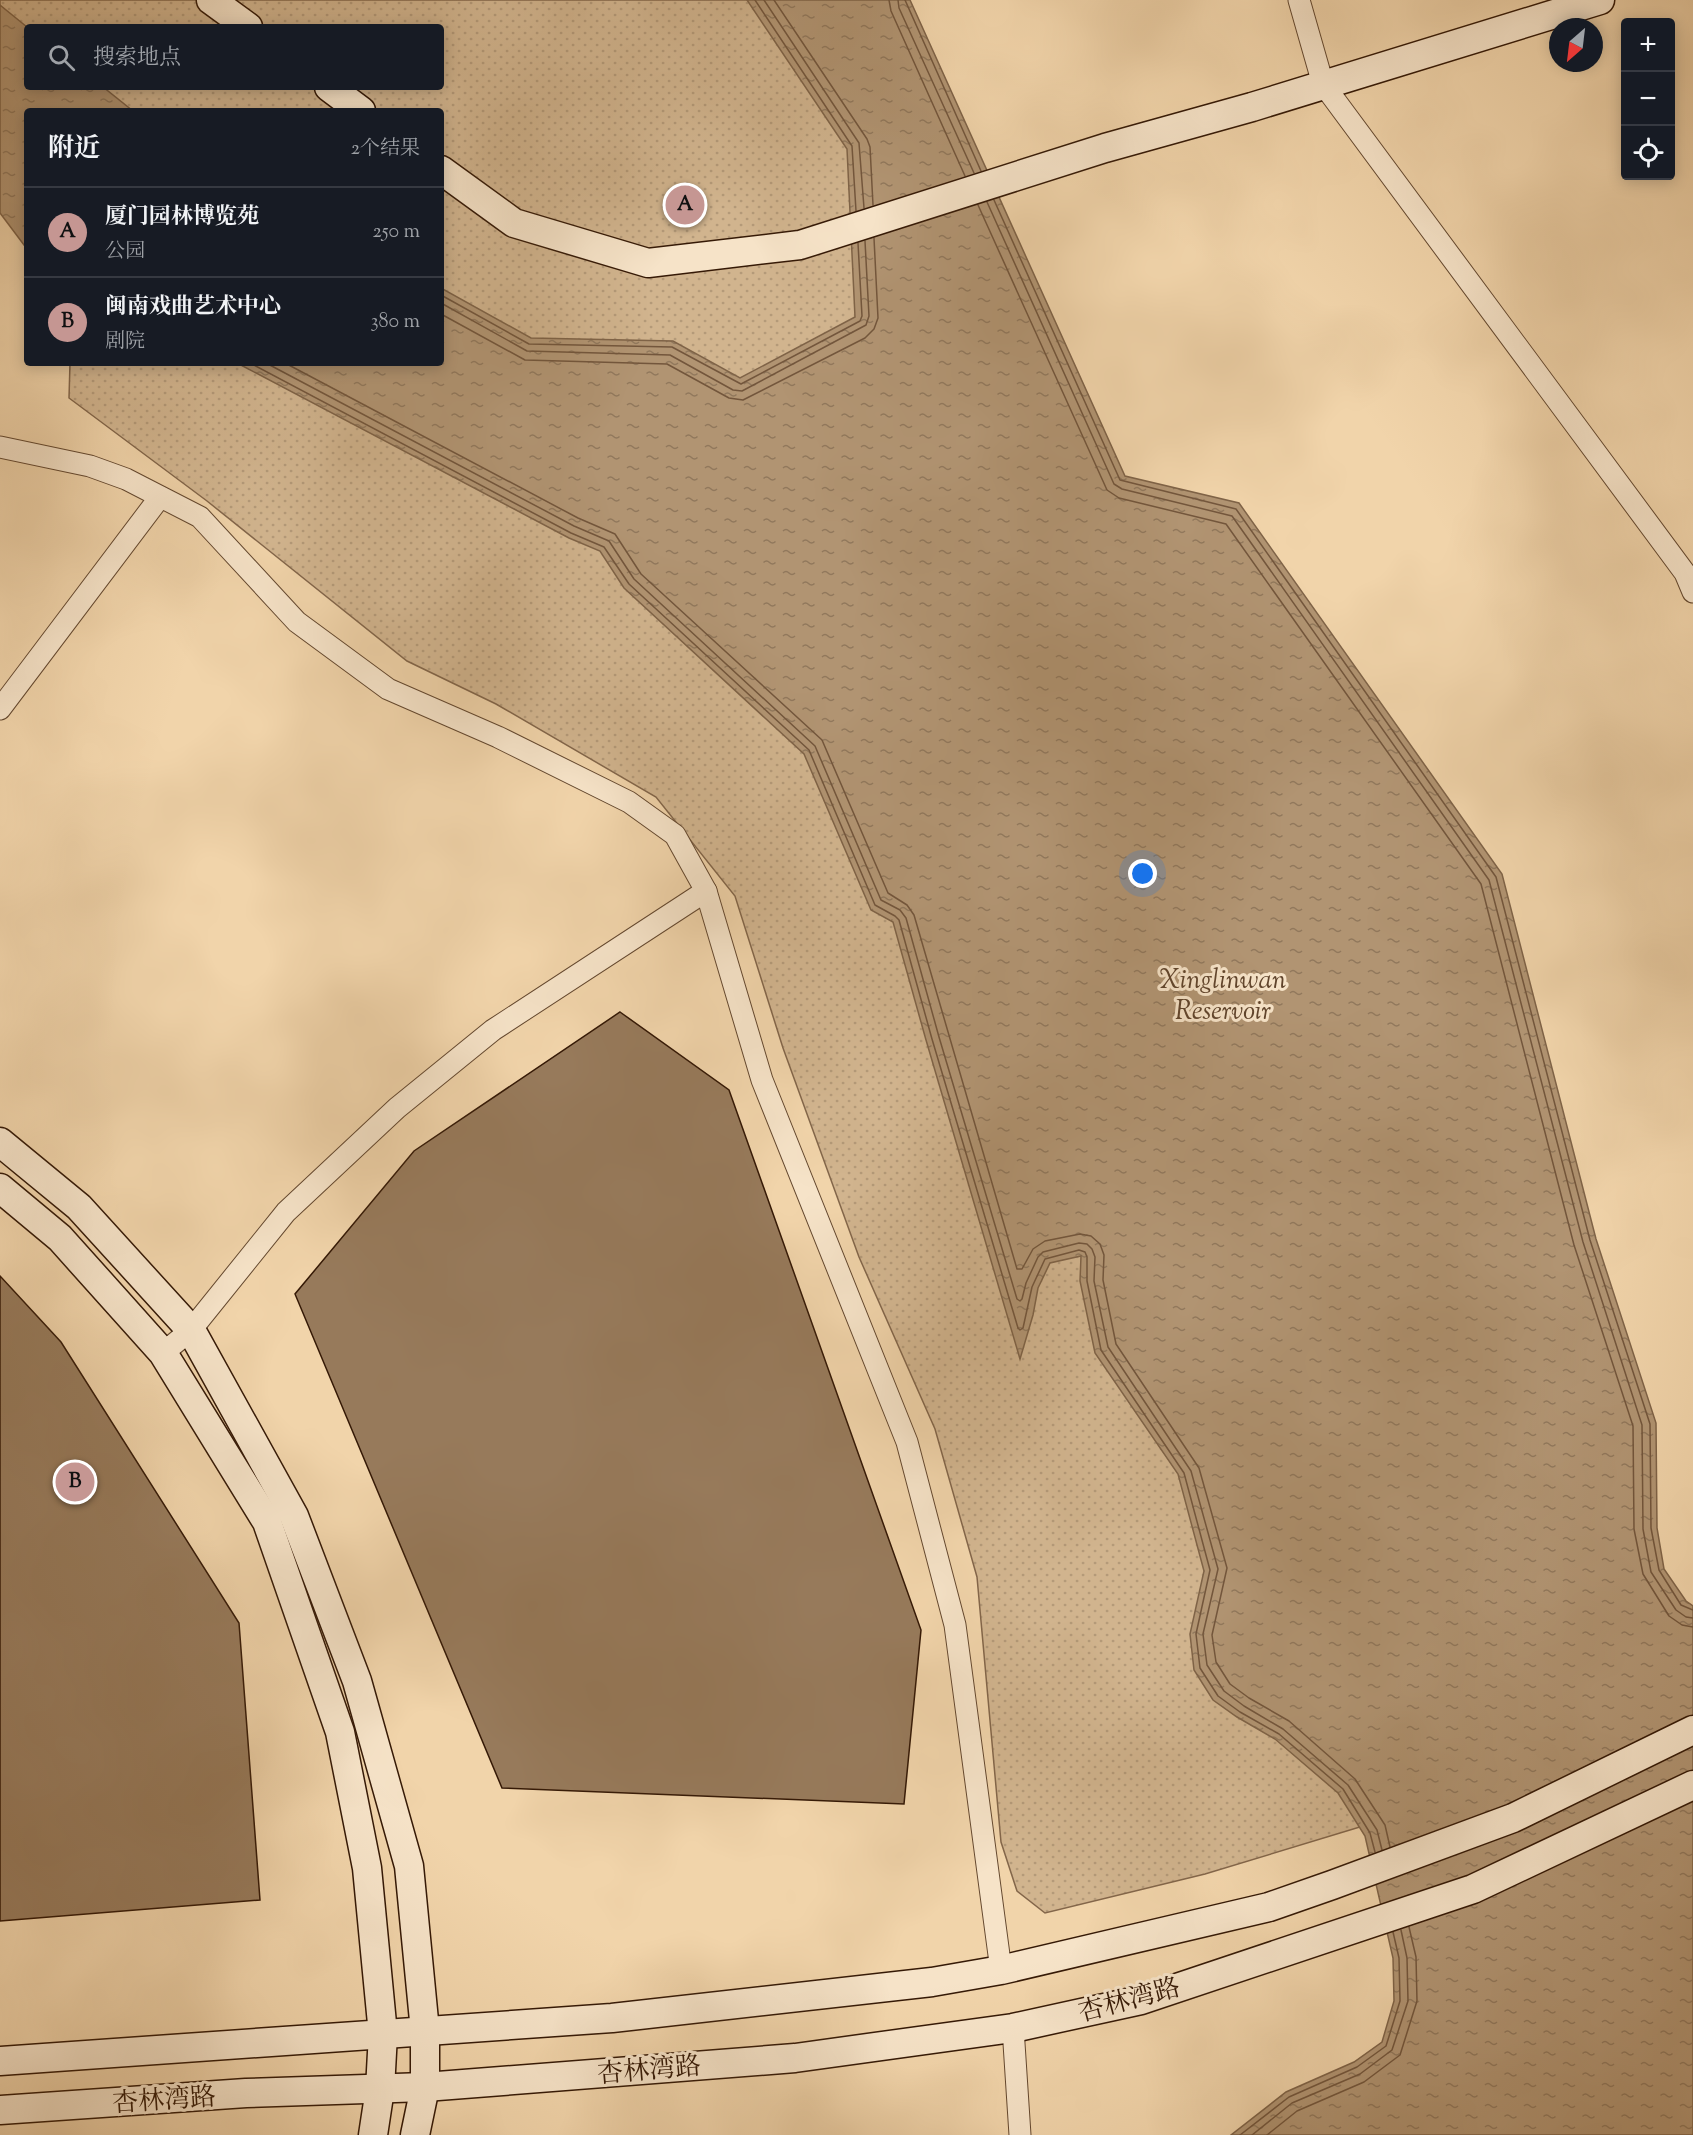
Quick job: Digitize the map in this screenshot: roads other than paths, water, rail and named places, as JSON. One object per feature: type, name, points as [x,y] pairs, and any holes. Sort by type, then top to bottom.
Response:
[{"type":"street","points":[[211,0],[244,24]]},
{"type":"street","points":[[1299,0],[1323,84],[1685,573],[1693,592]]},
{"type":"street","points":[[444,172],[514,223],[648,263],[800,245],[1105,148],[1252,106],[1600,0]]},
{"type":"street","points":[[333,90],[358,108]]},
{"type":"street","points":[[0,447],[90,466],[126,479],[200,518],[297,622],[388,689],[498,737],[629,801],[675,835],[706,891],[762,1080],[907,1442],[955,1625],[1001,1970]]},
{"type":"street","points":[[0,709],[160,497]]},
{"type":"street","points":[[163,1353],[191,1330],[286,1212],[397,1108],[493,1030],[706,891]]},
{"type":"street","points":[[0,1142],[79,1207],[191,1330],[294,1516],[357,1681],[409,1866],[425,2031],[424,2087],[415,2135]]},
{"type":"street","points":[[0,1188],[60,1238],[163,1353],[267,1522],[340,1732],[367,1868],[383,2034],[380,2089],[373,2135]]},
{"type":"street","name":"杏林湾路","points":[[0,2061],[612,2018],[932,1982],[1001,1970],[1269,1907],[1513,1818],[1693,1730]]},
{"type":"street","name":"杏林湾路","points":[[0,2110],[246,2093],[424,2087],[795,2058],[1013,2028],[1141,2000],[1473,1889],[1693,1785]]},
{"type":"street","points":[[1013,2028],[1020,2135]]},
{"type":"water","name":"Xinglinwan Reservoir","points":[[747,0],[910,0],[1125,476],[1239,503],[1502,874],[1596,1239],[1656,1423],[1657,1528],[1664,1569],[1686,1601],[1693,1606],[1693,2135],[1231,2135],[1286,2092],[1354,2062],[1382,2042],[1394,2001],[1393,1958],[1365,1836],[1338,1793],[1275,1739],[1213,1700],[1194,1670],[1190,1634],[1204,1571],[1178,1474],[1095,1353],[1080,1281],[1081,1256],[1050,1263],[1038,1288],[1020,1359],[893,922],[871,910],[804,754],[624,588],[600,551],[569,538],[243,366],[444,366],[444,290],[531,338],[673,341],[740,378],[855,317],[847,149]]},
{"type":"water","points":[[0,5],[24,25],[24,90],[107,90],[129,108],[24,108],[24,245],[0,213]]},
{"type":"place","name":"厦门园林博览苑","points":[[685,205]]},
{"type":"place","name":"闽南戏曲艺术中心","points":[[75,1482]]}]
